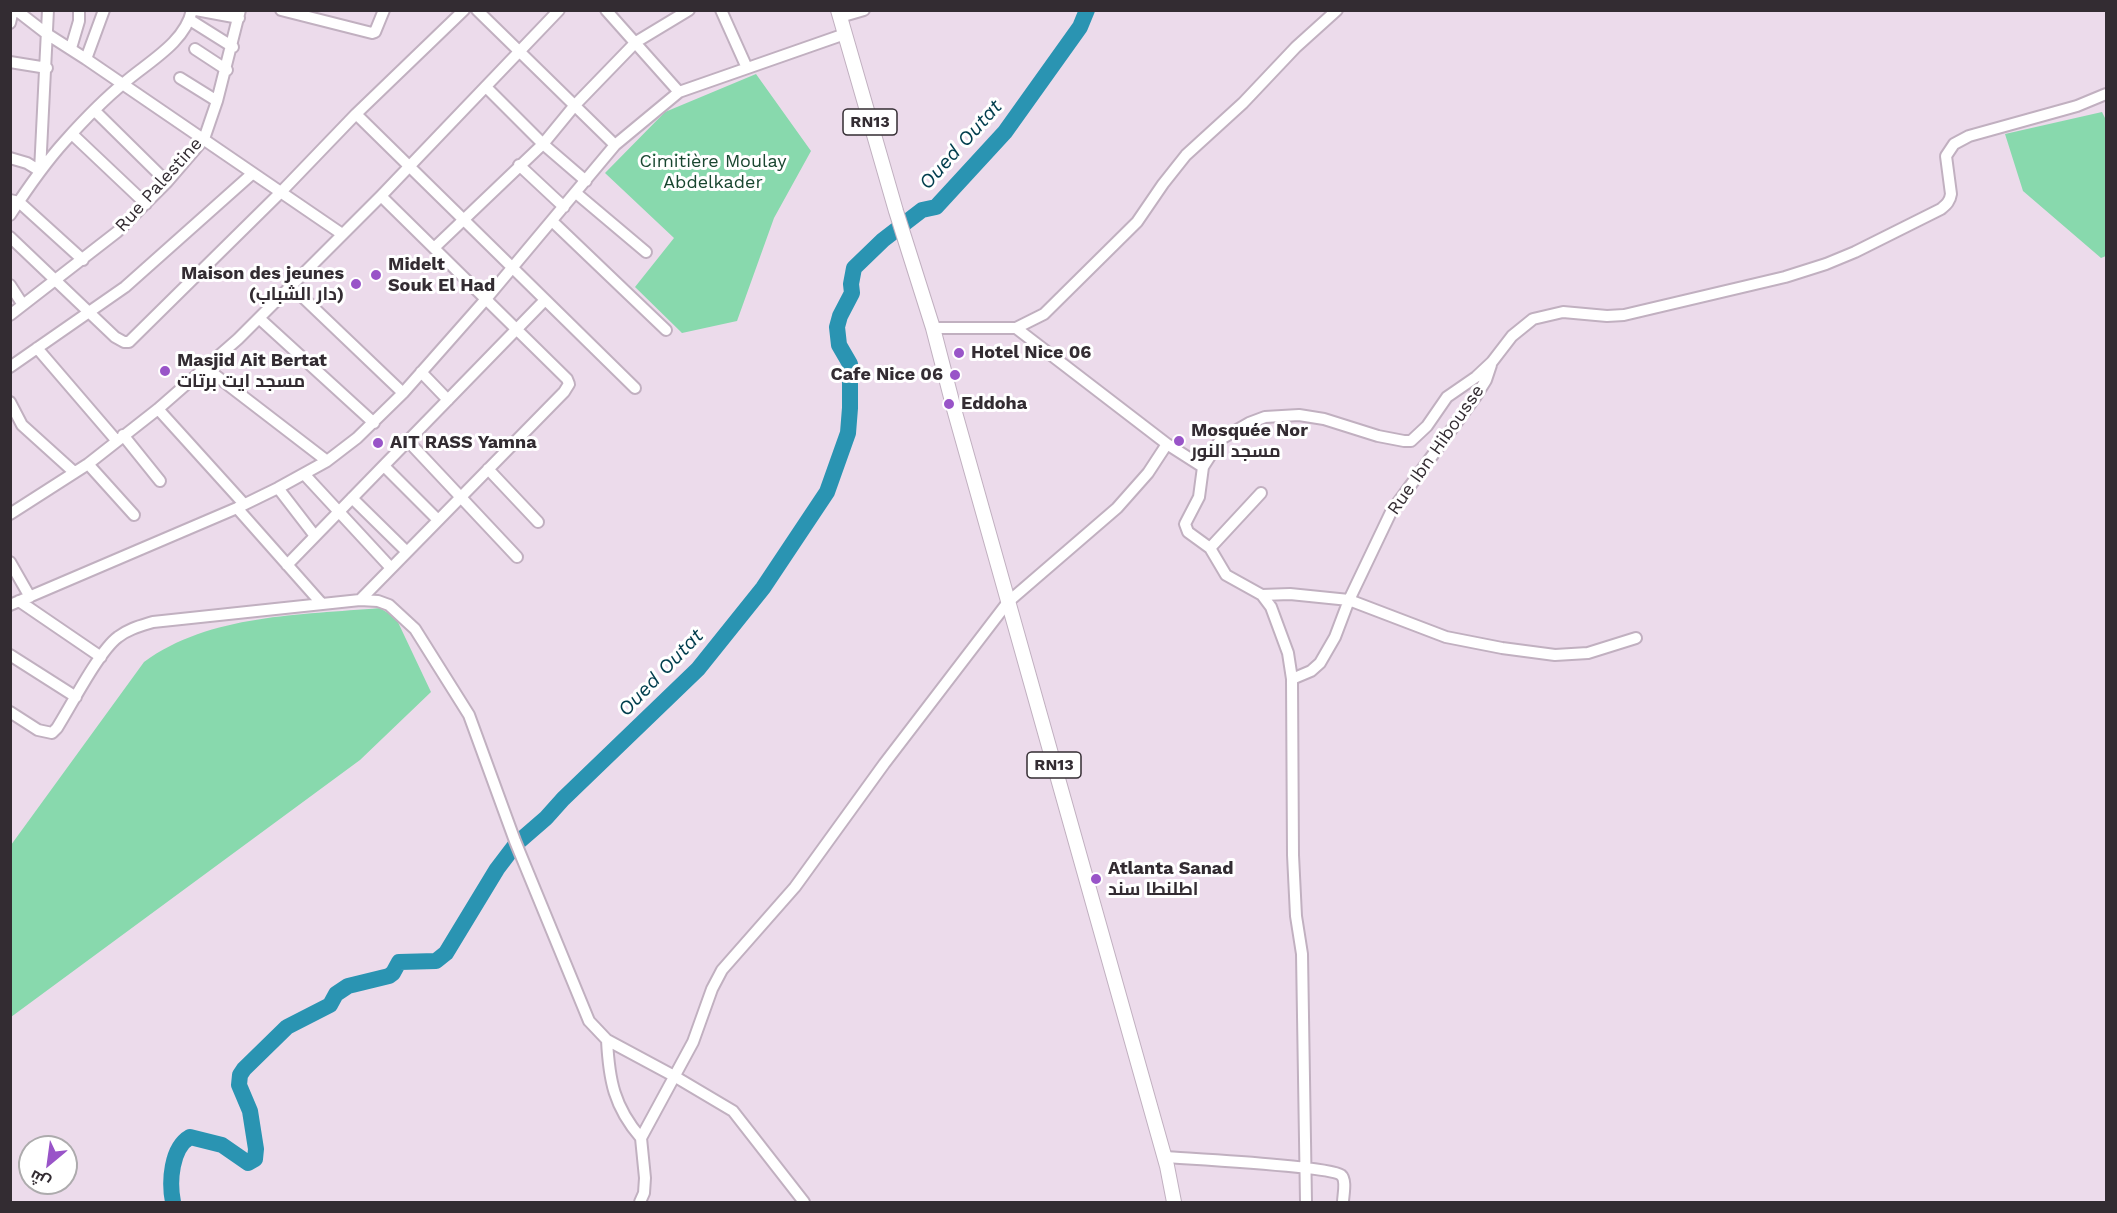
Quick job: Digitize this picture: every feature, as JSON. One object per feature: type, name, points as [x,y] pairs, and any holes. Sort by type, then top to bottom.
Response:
[{"type":"main road","name":"RN13","points":[[839,14],[896,211],[933,328],[1165,1157],[1174,1203]]},
{"type":"street","points":[[10,22],[15,10],[342,234]]},
{"type":"street","points":[[40,171],[48,10]]},
{"type":"street","points":[[71,48],[79,21],[79,10]]},
{"type":"street","points":[[86,58],[104,10]]},
{"type":"street","points":[[281,10],[372,33],[375,32],[384,10]]},
{"type":"street","points":[[10,237],[116,337],[129,342],[281,192],[356,114],[464,10]]},
{"type":"street","points":[[477,10],[615,145]]},
{"type":"street","points":[[10,514],[88,464],[158,409],[260,319],[559,10]]},
{"type":"street","points":[[606,10],[679,92]]},
{"type":"street","points":[[434,248],[543,144],[574,105],[636,42],[689,10]]},
{"type":"street","points":[[721,10],[747,68]]},
{"type":"street","points":[[839,14],[864,10]]},
{"type":"street","points":[[933,328],[1016,328],[1044,315],[1137,222],[1186,155],[1243,103],[1296,47],[1337,10]]},
{"type":"street","points":[[193,14],[240,14]]},
{"type":"street","points":[[193,14],[233,47]]},
{"type":"street","points":[[10,215],[15,201],[72,134],[123,83],[168,47],[193,14]]},
{"type":"street","name":"Rue Palestine","points":[[10,315],[117,232],[167,182],[204,139],[218,101],[240,14]]},
{"type":"street","points":[[20,601],[241,506],[278,489],[327,461],[374,423],[403,393],[486,299],[615,145],[679,92],[845,34]]},
{"type":"street","points":[[195,49],[226,70]]},
{"type":"street","points":[[10,62],[46,68]]},
{"type":"street","points":[[180,78],[218,101]]},
{"type":"street","points":[[486,87],[543,144],[586,181]]},
{"type":"street","points":[[1306,1203],[1302,954],[1296,916],[1293,855],[1292,679],[1288,653],[1271,607],[1262,595],[1226,575],[1210,548],[1188,532],[1185,524],[1199,497],[1203,467],[1221,439],[1265,417],[1299,415],[1324,418],[1374,435],[1411,441],[1427,426],[1447,397],[1476,378],[1524,324],[1540,317],[1563,312],[1607,316],[1642,312],[1785,277],[1848,256],[1948,204],[1951,194],[1946,156],[1954,144],[1969,136],[2077,106],[2106,94]]},
{"type":"street","points":[[95,111],[167,182]]},
{"type":"street","points":[[356,114],[635,388]]},
{"type":"street","points":[[72,134],[146,204]]},
{"type":"street","points":[[10,158],[40,171]]},
{"type":"street","points":[[519,165],[564,207]]},
{"type":"street","points":[[10,367],[125,287],[253,173]]},
{"type":"street","points":[[576,193],[646,252]]},
{"type":"street","points":[[360,600],[564,392],[569,384],[567,379],[517,329],[381,196]]},
{"type":"street","points":[[15,201],[83,260]]},
{"type":"street","points":[[552,221],[666,330]]},
{"type":"street","points":[[10,285],[23,304]]},
{"type":"street","points":[[291,286],[403,393]]},
{"type":"street","points":[[287,565],[545,300]]},
{"type":"street","points":[[260,319],[374,423]]},
{"type":"street","points":[[1016,328],[1167,444],[1203,467]]},
{"type":"street","points":[[37,348],[160,481]]},
{"type":"street","name":"Rue Ibn Hibousse","points":[[1292,679],[1311,671],[1320,663],[1335,637],[1349,600],[1391,512],[1476,396],[1486,380],[1492,362]]},
{"type":"street","points":[[206,368],[327,461]]},
{"type":"street","points":[[421,372],[448,400]]},
{"type":"street","points":[[10,402],[22,424],[74,471]]},
{"type":"street","points":[[158,409],[321,604]]},
{"type":"street","points":[[408,441],[517,558]]},
{"type":"street","points":[[641,1138],[693,1042],[712,989],[722,970],[802,878],[884,764],[1008,602],[1117,508],[1141,482],[1167,444]]},
{"type":"street","points":[[88,464],[134,514]]},
{"type":"street","points":[[384,466],[438,520]]},
{"type":"street","points":[[488,469],[538,522]]},
{"type":"street","points":[[304,474],[392,568]]},
{"type":"street","points":[[278,489],[315,536]]},
{"type":"street","points":[[1210,548],[1261,493]]},
{"type":"street","points":[[352,498],[407,552]]},
{"type":"street","points":[[10,562],[20,601],[100,657]]},
{"type":"street","points":[[1262,595],[1290,594],[1349,600],[1446,636],[1502,648],[1573,655],[1588,653],[1636,638]]},
{"type":"street","points":[[10,712],[38,730],[52,733],[100,657],[115,639],[125,632],[153,622],[360,600],[378,601],[388,605],[415,629],[470,715],[515,841],[589,1021],[607,1040],[733,1111],[804,1203]]},
{"type":"street","points":[[10,655],[76,697]]},
{"type":"street","points":[[607,1040],[617,1102],[626,1119],[641,1138],[645,1178],[644,1193],[640,1203]]},
{"type":"street","points":[[1165,1157],[1306,1168],[1341,1175],[1344,1179],[1343,1203]]},
{"type":"green space","name":"Cimitière Moulay Abdelkader","points":[[756,74],[811,151],[774,218],[737,321],[682,333],[635,287],[674,238],[605,173],[665,112]]},
{"type":"green space","points":[[2102,112],[2106,120],[2106,256],[2101,258],[2023,191],[2005,134]]},
{"type":"green space","points":[[380,608],[396,618],[431,692],[360,760],[11,1017],[11,845],[144,662],[170,646],[198,634],[227,626],[288,616]]},
{"type":"waterway","name":"Oued Outat","points":[[173,1202],[171,1185],[175,1157],[190,1137],[222,1145],[248,1163],[255,1159],[256,1149],[250,1111],[239,1085],[240,1075],[244,1069],[287,1027],[330,1005],[336,994],[348,986],[389,976],[399,962],[436,961],[446,953],[497,869],[516,844],[546,818],[698,669],[763,588],[827,492],[848,433],[850,364],[839,345],[837,327],[852,293],[854,268],[883,240],[922,210],[936,207],[1005,132],[1080,27],[1087,10]]},
{"type":"place","name":"Midelt Souk El Had","points":[[376,275]]},
{"type":"place","name":"Maison des jeunes (دار الشباب)","points":[[356,284]]},
{"type":"place","name":"Hotel Nice 06","points":[[959,353]]},
{"type":"place","name":"Masjid Ait Bertat مسجد ايت برتات","points":[[165,371]]},
{"type":"place","name":"Cafe Nice 06","points":[[955,375]]},
{"type":"place","name":"Eddoha","points":[[949,404]]},
{"type":"place","name":"Mosquée Nor مسجد النور","points":[[1179,441]]},
{"type":"place","name":"AIT RASS Yamna","points":[[378,443]]},
{"type":"place","name":"Atlanta Sanad اطلنطا سند","points":[[1096,879]]}]
